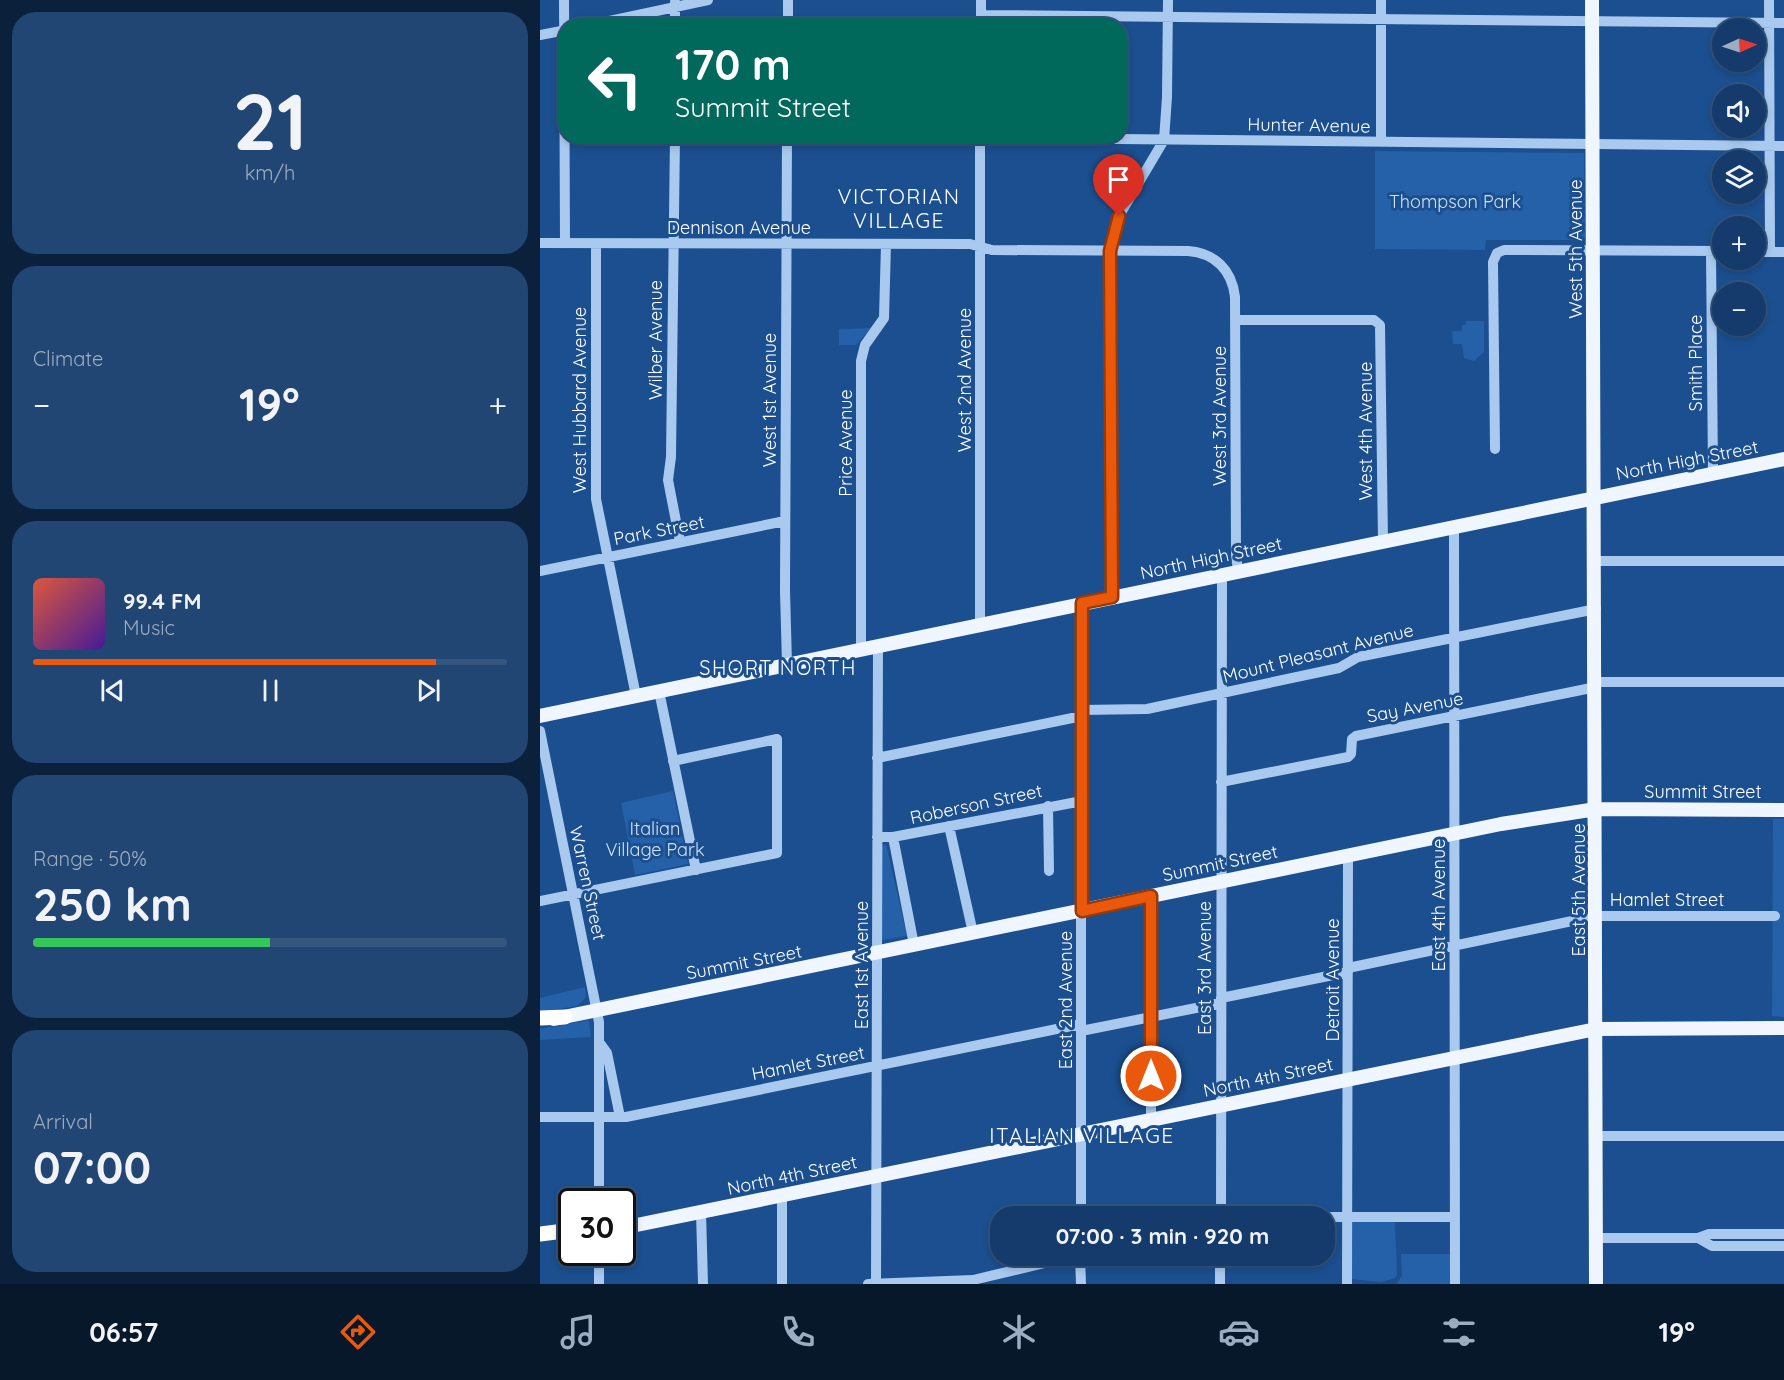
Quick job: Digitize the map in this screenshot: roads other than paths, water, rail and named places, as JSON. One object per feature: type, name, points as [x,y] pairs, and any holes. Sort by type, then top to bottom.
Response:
[{"type":"highway","points":[[540,1020],[565,1017]]},
{"type":"highway","points":[[540,1234],[558,1231]]},
{"type":"main road","name":"West 5th Avenue","points":[[1592,0],[1595,497]]},
{"type":"main road","name":"North High Street","points":[[540,716],[1784,459]]},
{"type":"main road","name":"East 5th Avenue","points":[[1595,497],[1596,1284]]},
{"type":"main road","name":"Summit Street","points":[[565,1017],[1348,855],[1596,809],[1784,810]]},
{"type":"main road","name":"North 4th Street","points":[[636,1225],[1596,1029],[1784,1029]]},
{"type":"main road","points":[[540,1228],[558,1229]]},
{"type":"street","points":[[564,0],[565,18]]},
{"type":"street","points":[[618,18],[675,4],[708,0]]},
{"type":"street","points":[[788,0],[788,18]]},
{"type":"street","points":[[981,0],[981,18]]},
{"type":"street","points":[[1112,597],[1110,251],[1119,216],[1164,140],[1168,0]]},
{"type":"street","points":[[1381,0],[1381,142]]},
{"type":"street","points":[[1769,0],[1770,252]]},
{"type":"street","points":[[1106,18],[1784,23]]},
{"type":"street","points":[[540,35],[558,31]]},
{"type":"street","name":"Hunter Avenue","points":[[1128,139],[1784,146]]},
{"type":"street","points":[[564,144],[564,243]]},
{"type":"street","name":"Wilber Avenue","points":[[675,144],[671,457],[668,480],[680,542]]},
{"type":"street","name":"West 1st Avenue","points":[[787,144],[785,521],[787,664]]},
{"type":"street","name":"West 2nd Avenue","points":[[980,144],[980,624]]},
{"type":"street","name":"Dennison Avenue","points":[[540,243],[886,244],[981,246],[992,250],[1197,251],[1221,264]]},
{"type":"street","name":"West Hubbard Avenue","points":[[596,244],[595,487],[636,696]]},
{"type":"street","name":"Price Avenue","points":[[861,649],[861,361],[865,345],[884,318],[886,244]]},
{"type":"street","points":[[1495,449],[1493,262],[1497,253],[1504,250],[1712,251]]},
{"type":"street","points":[[1766,252],[1784,252]]},
{"type":"street","name":"West 3rd Avenue","points":[[1221,264],[1234,288],[1238,571]]},
{"type":"street","name":"Smith Place","points":[[1713,474],[1717,270]]},
{"type":"street","name":"West 4th Avenue","points":[[1235,320],[1378,322],[1382,328],[1383,541]]},
{"type":"street","name":"Park Street","points":[[540,571],[785,521]]},
{"type":"street","name":"East 4th Avenue","points":[[1454,526],[1455,1284]]},
{"type":"street","points":[[1595,561],[1784,561]]},
{"type":"street","name":"East 3rd Avenue","points":[[1221,1206],[1222,575]]},
{"type":"street","name":"East 2nd Avenue","points":[[1080,1206],[1082,603]]},
{"type":"street","name":"Mount Pleasant Avenue","points":[[877,758],[1082,713],[1147,709],[1221,694],[1339,668],[1358,657],[1596,609]]},
{"type":"street","name":"East 1st Avenue","points":[[874,1284],[877,1176],[878,646]]},
{"type":"street","name":"Say Avenue","points":[[1221,782],[1348,757],[1351,754],[1352,739],[1356,736],[1596,684],[1784,682]]},
{"type":"street","points":[[659,691],[696,870]]},
{"type":"street","name":"Warren Street","points":[[540,731],[597,1009],[599,1188]]},
{"type":"street","points":[[540,901],[777,853],[777,740],[673,761]]},
{"type":"street","name":"Roberson Street","points":[[877,837],[893,837],[1082,801]]},
{"type":"street","points":[[1048,806],[1049,871]]},
{"type":"street","points":[[950,826],[973,933]]},
{"type":"street","points":[[893,837],[914,945]]},
{"type":"street","name":"Detroit Avenue","points":[[1347,1284],[1348,855]]},
{"type":"street","points":[[1151,896],[1151,1120]]},
{"type":"street","name":"Hamlet Street","points":[[540,1117],[620,1117],[877,1066],[1151,1016],[1454,946],[1596,916],[1775,916]]},
{"type":"street","name":"Warren Street","points":[[599,1042],[608,1053],[620,1117]]},
{"type":"street","points":[[1596,1136],[1784,1136]]},
{"type":"street","points":[[782,1196],[783,1284]]},
{"type":"street","points":[[701,1212],[703,1284]]},
{"type":"street","points":[[1335,1217],[1454,1217]]},
{"type":"street","points":[[1596,1238],[1656,1239],[1698,1238],[1709,1234],[1784,1234]]},
{"type":"street","points":[[1698,1238],[1712,1246],[1784,1246]]},
{"type":"street","points":[[599,1266],[599,1284]]},
{"type":"street","points":[[874,1284],[973,1280],[1032,1266]]},
{"type":"street","points":[[1080,1266],[1081,1284]]},
{"type":"street","points":[[1220,1266],[1220,1283]]},
{"type":"district","name":"VICTORIAN VILLAGE","points":[[899,208]]},
{"type":"district","name":"SHORT NORTH","points":[[778,667]]},
{"type":"district","name":"ITALIAN VILLAGE","points":[[1082,1135]]},
{"type":"park label","name":"Thompson Park","points":[[1455,201]]},
{"type":"park label","name":"Italian Village Park","points":[[655,838]]}]
